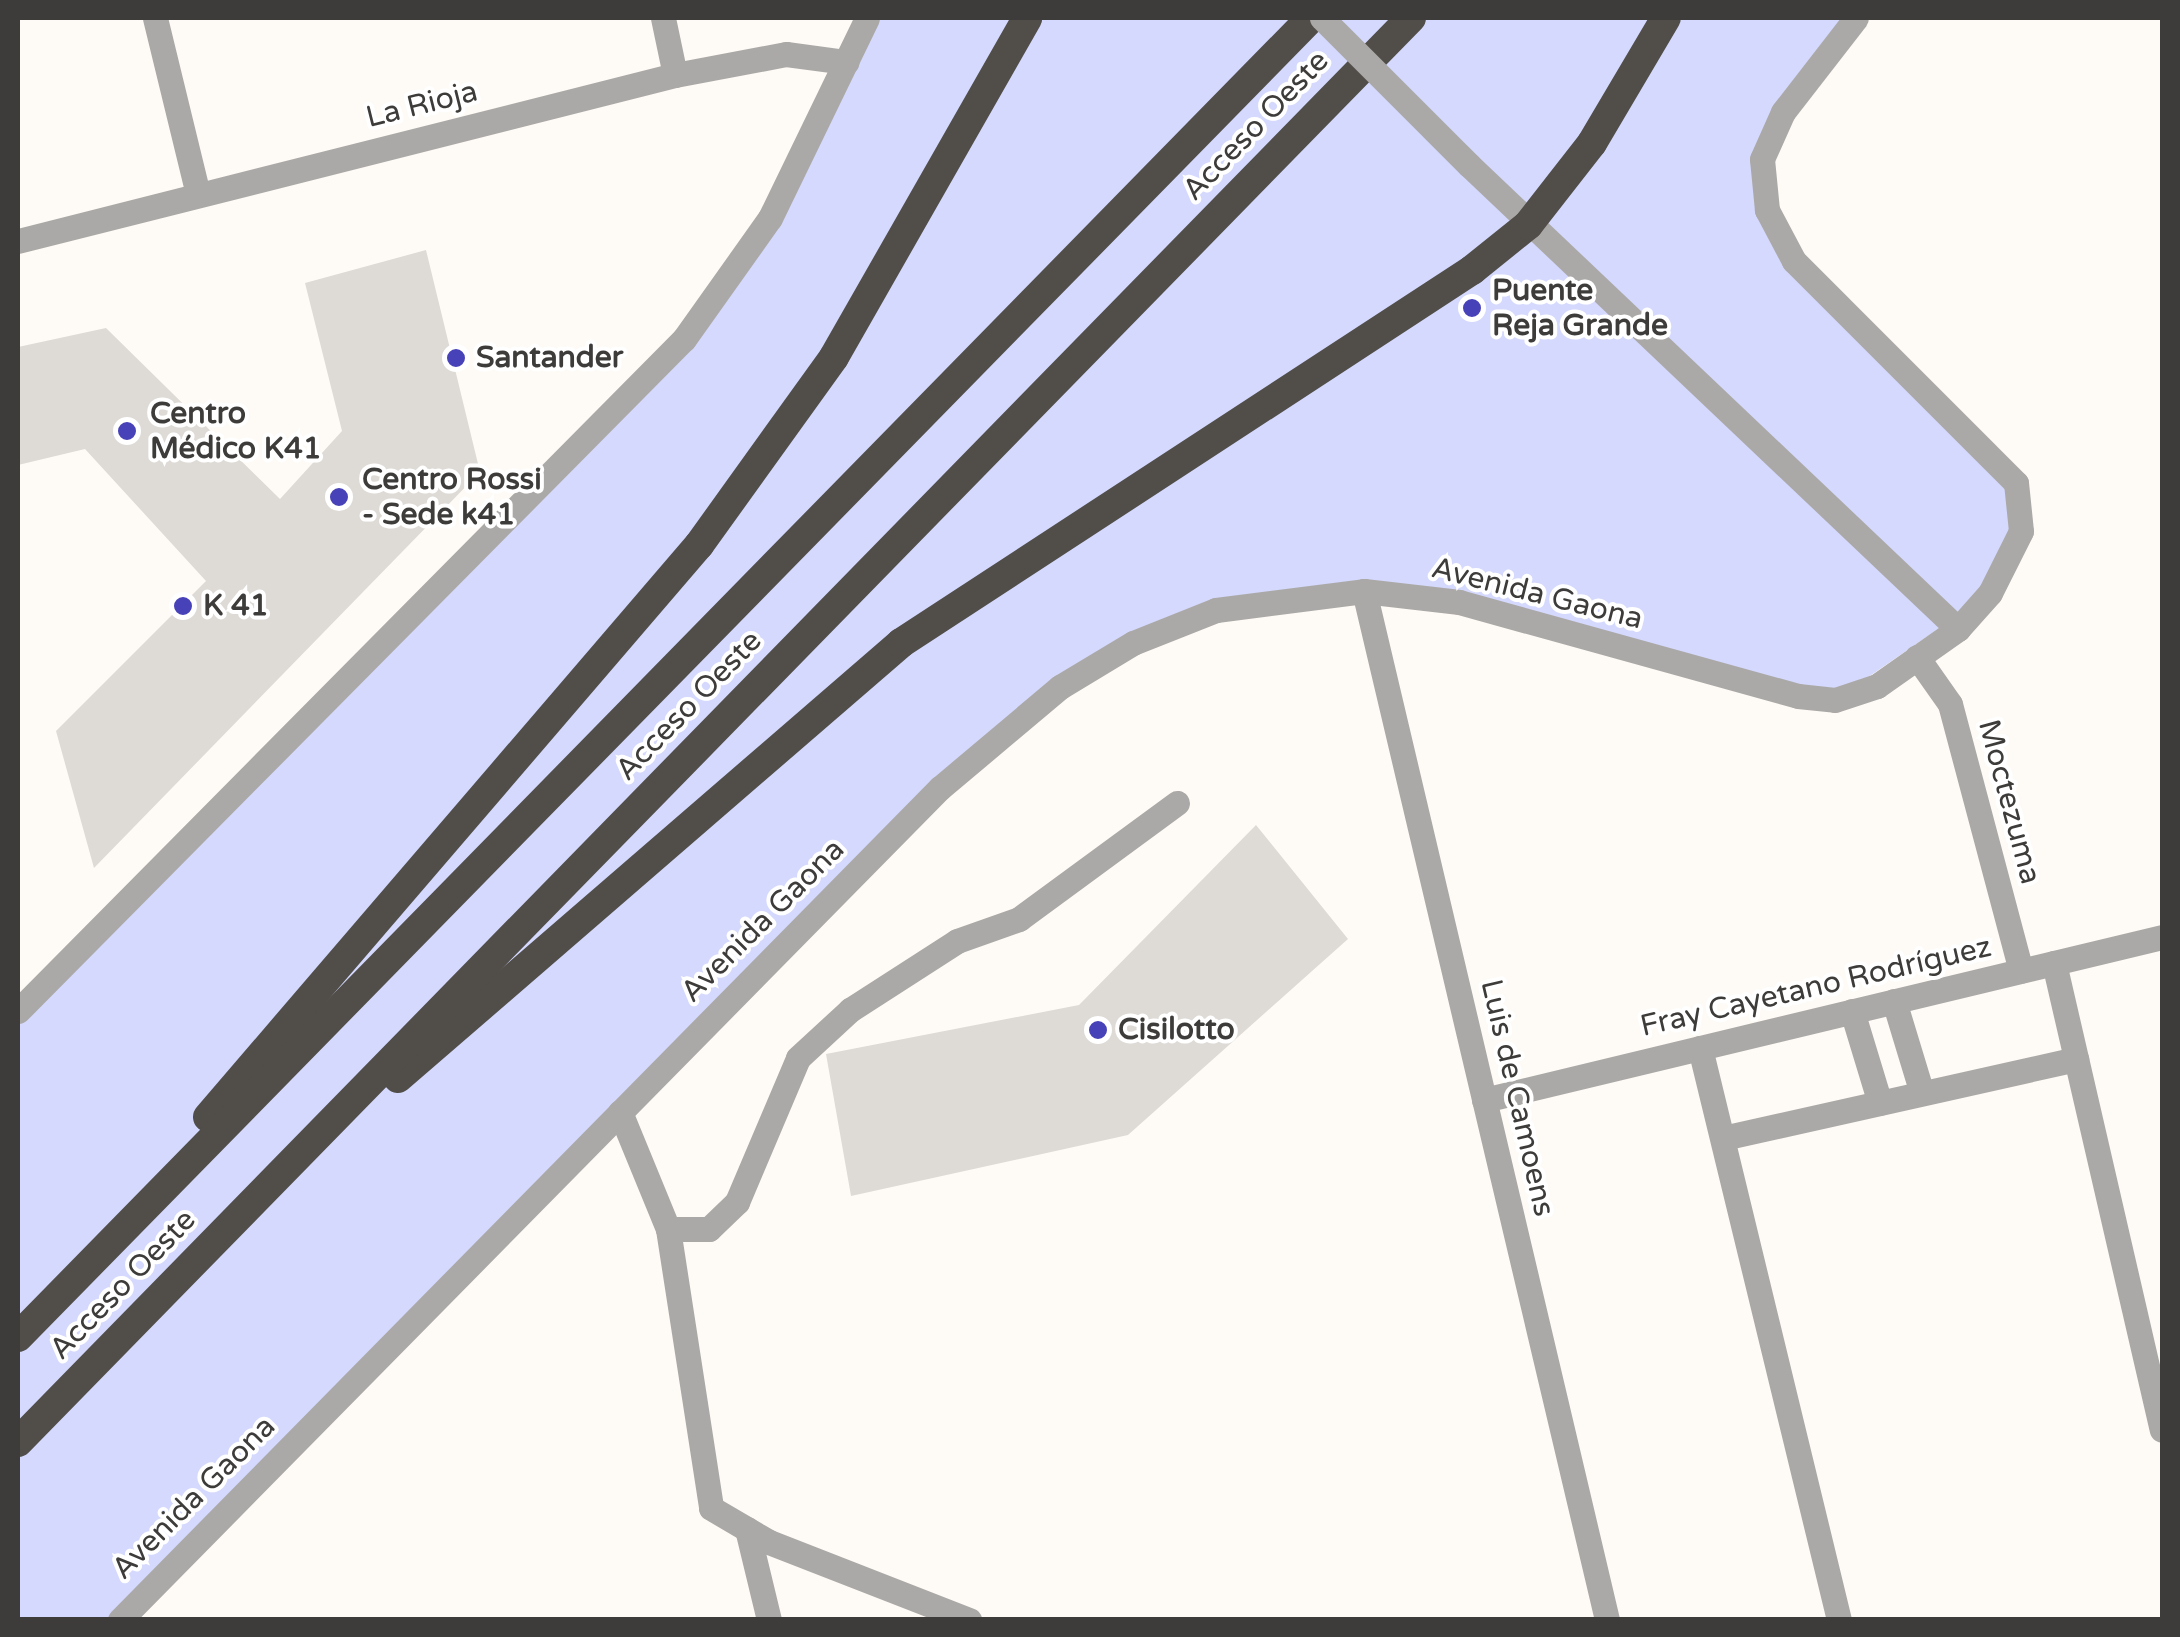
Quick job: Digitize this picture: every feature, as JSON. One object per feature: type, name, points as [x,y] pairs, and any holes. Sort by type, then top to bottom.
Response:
[{"type":"highway","points":[[44,1310],[699,545],[834,356],[1028,18]]},
{"type":"highway","name":"Acceso Oeste","points":[[18,1337],[1311,18]]},
{"type":"highway","name":"Acceso Oeste","points":[[18,1442],[1411,18]]},
{"type":"highway","points":[[280,1174],[552,952],[784,738],[901,642],[1472,270],[1528,225],[1592,143],[1666,18]]},
{"type":"street","points":[[155,18],[198,195]]},
{"type":"street","points":[[662,18],[675,75]]},
{"type":"street","points":[[18,1011],[684,338],[770,218],[867,18]]},
{"type":"street","points":[[1322,18],[1528,225],[1958,629]]},
{"type":"street","name":"Avenida Gaona","points":[[120,1620],[963,766],[1060,687],[1133,643],[1216,610],[1364,592],[1459,602],[1798,696],[1835,700],[1877,686],[1958,629],[1990,592],[2021,531],[2016,483],[1794,260],[1766,210],[1762,159],[1783,112],[1856,18]]},
{"type":"street","name":"La Rioja","points":[[18,241],[675,75],[786,54],[846,62]]},
{"type":"street","name":"Luis de Camoens","points":[[1364,592],[1606,1620]]},
{"type":"street","name":"Moctezuma","points":[[1917,657],[1950,704],[2021,971]]},
{"type":"street","points":[[668,1229],[709,1229],[738,1202],[798,1058],[850,1010],[958,941],[1020,920],[1177,802]]},
{"type":"street","name":"Fray Cayetano Rodríguez","points":[[1484,1100],[2162,936]]},
{"type":"street","points":[[2054,963],[2162,1430]]},
{"type":"street","points":[[1894,1001],[1922,1092]]},
{"type":"street","points":[[1852,1011],[1880,1103]]},
{"type":"street","points":[[1700,1048],[1839,1620]]},
{"type":"street","points":[[1723,1138],[2076,1058]]},
{"type":"street","points":[[620,1112],[668,1229],[711,1508],[747,1528],[969,1620]]},
{"type":"street","points":[[747,1528],[769,1620]]},
{"type":"shaded area","points":[[867,18],[1856,18],[1762,159],[1794,261],[2016,483],[2021,531],[1990,593],[1835,700],[1459,602],[1296,595],[1133,643],[975,755],[120,1619],[18,1620],[18,1011],[733,280]]},
{"type":"building","points":[[426,250],[480,472],[94,868],[56,731],[206,581],[85,449],[18,465],[18,347],[106,328],[280,499],[342,431],[305,283]]},
{"type":"building","name":"Cisilotto","points":[[1256,825],[1348,939],[1128,1135],[851,1196],[826,1054],[1079,1005]]},
{"type":"place","name":"Puente Reja Grande","points":[[1472,308]]},
{"type":"place","name":"Santander","points":[[456,358]]},
{"type":"place","name":"Centro Médico K41","points":[[127,431]]},
{"type":"place","name":"Centro Rossi - Sede k41","points":[[339,497]]},
{"type":"place","name":"K 41","points":[[183,606]]},
{"type":"place","name":"Cisilotto","points":[[1098,1030]]}]
